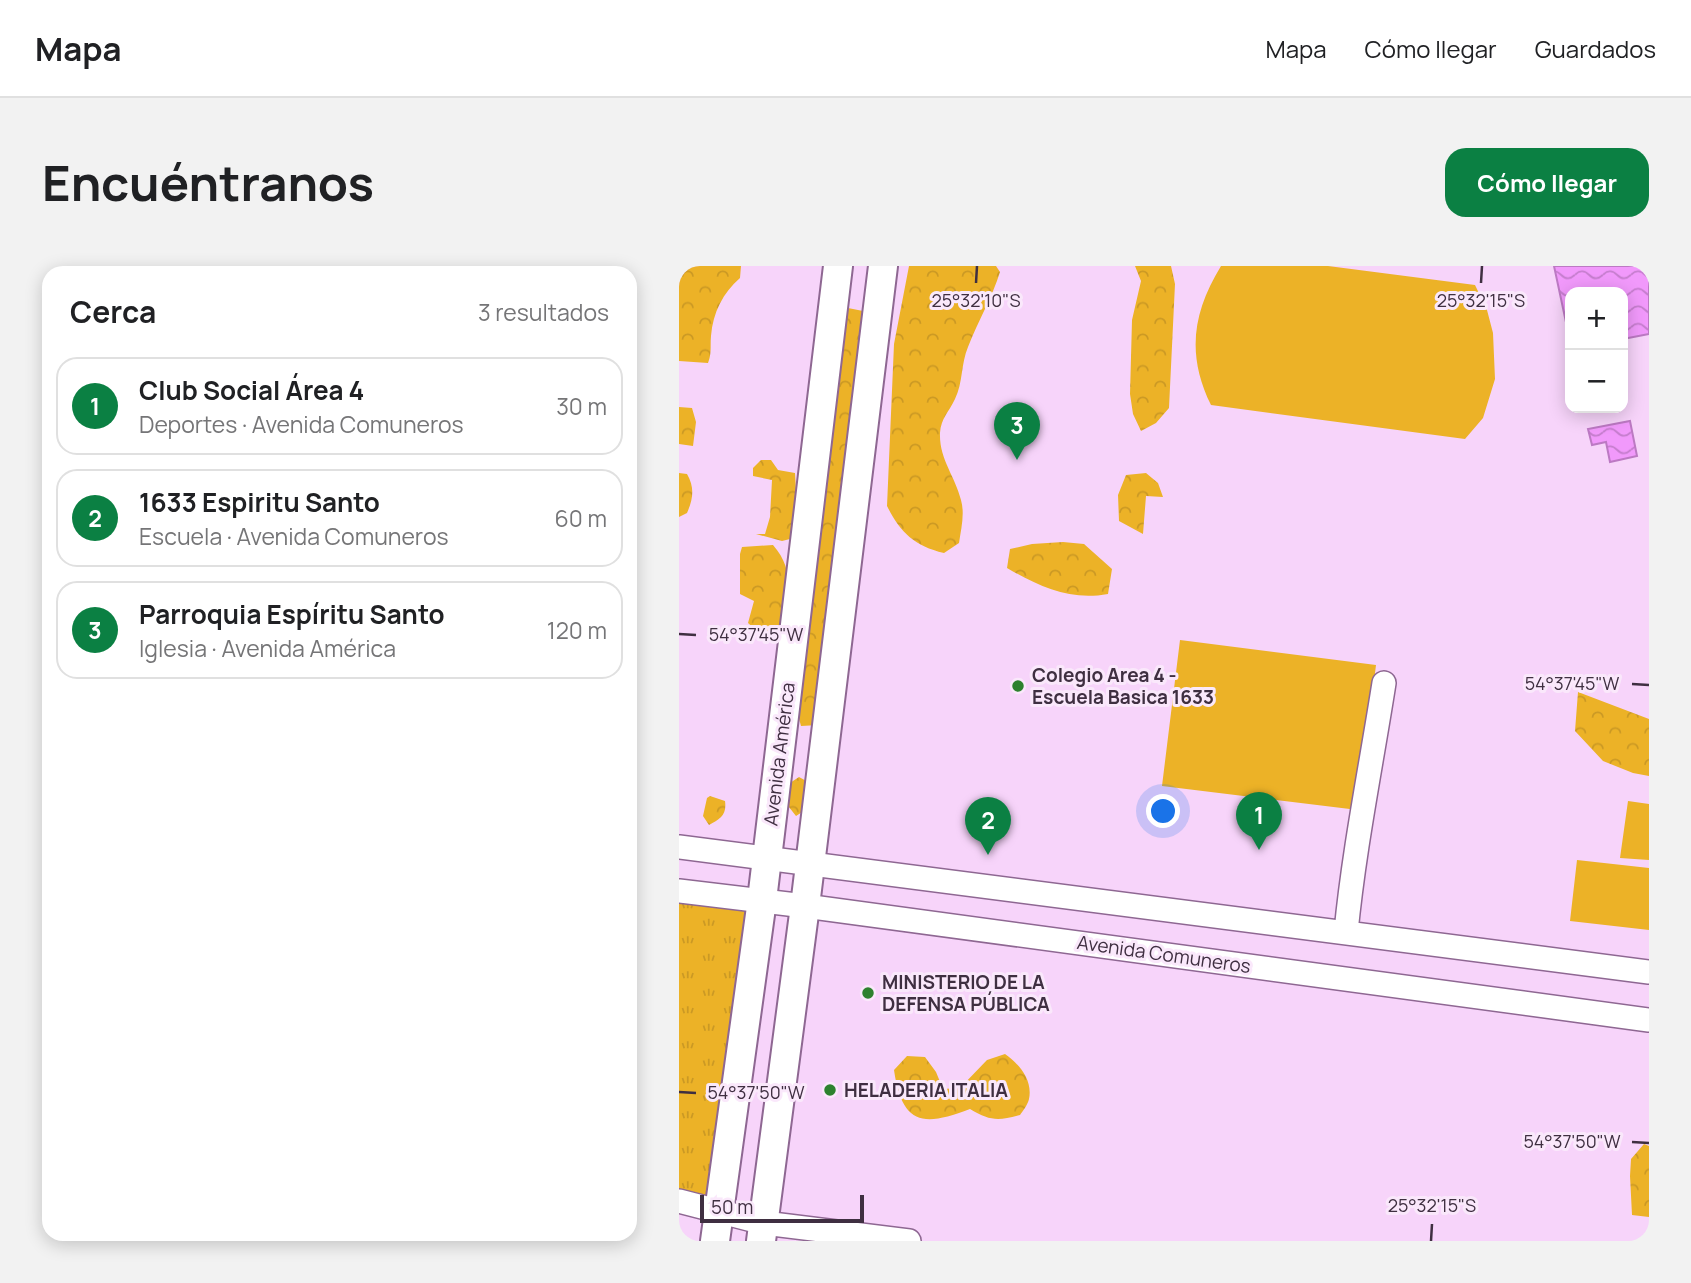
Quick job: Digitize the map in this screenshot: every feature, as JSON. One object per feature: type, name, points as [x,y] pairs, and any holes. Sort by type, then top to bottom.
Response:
[{"type":"main road","name":"Avenida América","points":[[715,1241],[762,900],[838,266]]},
{"type":"main road","points":[[762,1232],[805,906],[883,266]]},
{"type":"street","points":[[1346,932],[1352,872],[1363,820],[1384,683]]},
{"type":"street","points":[[679,847],[1649,972]]},
{"type":"street","name":"Avenida Comuneros","points":[[679,891],[1649,1020]]},
{"type":"street","points":[[679,1201],[718,1213],[762,1232],[909,1241]]},
{"type":"green space","points":[[679,266],[741,266],[740,278],[724,297],[717,311],[712,327],[708,363],[679,361]]},
{"type":"green space","points":[[909,266],[996,266],[1000,272],[966,353],[958,393],[940,433],[942,451],[963,511],[959,543],[944,553],[909,537],[887,506],[894,344]]},
{"type":"green space","points":[[1135,266],[1171,266],[1175,284],[1169,408],[1156,423],[1141,431],[1133,414],[1130,394],[1132,320],[1141,281]]},
{"type":"green space","points":[[1221,266],[1328,266],[1475,285],[1487,310],[1493,333],[1495,379],[1483,418],[1465,439],[1211,405],[1198,368],[1196,334],[1204,300]]},
{"type":"green space","points":[[843,307],[863,311],[874,336],[823,661],[820,658],[825,678],[819,725],[801,726],[794,700]]},
{"type":"green space","points":[[679,407],[692,408],[696,422],[693,446],[679,444]]},
{"type":"green space","points":[[761,460],[771,460],[778,470],[795,473],[797,508],[790,539],[782,541],[756,534],[765,534],[770,517],[772,480],[753,476],[753,468]]},
{"type":"green space","points":[[679,473],[687,474],[692,494],[687,513],[679,517]]},
{"type":"green space","points":[[1146,473],[1158,483],[1163,497],[1146,496],[1143,534],[1119,521],[1118,495],[1126,475]]},
{"type":"green space","points":[[1063,542],[1084,544],[1112,569],[1108,594],[1081,596],[1056,591],[1007,568],[1010,549]]},
{"type":"green space","points":[[773,545],[785,564],[788,592],[785,625],[773,635],[757,631],[748,623],[754,601],[740,594],[740,554],[742,547]]},
{"type":"green space","points":[[1180,640],[1376,665],[1358,810],[1162,786]]},
{"type":"green space","points":[[1578,692],[1649,719],[1649,776],[1633,773],[1603,761],[1575,731]]},
{"type":"green space","points":[[799,777],[810,783],[810,807],[796,816],[785,802],[787,785]]},
{"type":"green space","points":[[710,796],[725,801],[725,810],[722,816],[709,825],[703,816],[707,798]]},
{"type":"green space","points":[[1628,801],[1649,804],[1649,860],[1620,858]]},
{"type":"green space","points":[[1577,860],[1649,868],[1649,930],[1570,921]]},
{"type":"green space","points":[[679,897],[752,906],[712,1206],[679,1197]]},
{"type":"green space","points":[[1005,1054],[1020,1068],[1029,1085],[1028,1101],[1020,1115],[994,1119],[970,1109],[954,1115],[927,1119],[917,1117],[903,1102],[894,1070],[907,1056],[925,1057],[936,1072],[943,1089],[960,1088],[987,1060]]},
{"type":"green space","points":[[1644,1144],[1649,1146],[1649,1217],[1632,1215],[1631,1159]]},
{"type":"water","points":[[1554,266],[1649,266],[1649,334],[1628,338],[1628,287],[1565,287],[1565,318]]},
{"type":"water","points":[[1630,421],[1637,456],[1610,462],[1606,442],[1592,445],[1588,429]]},
{"type":"place","name":"Parroquia Espíritu Santo","points":[[1017,460]]},
{"type":"place","name":"Colegio Area 4 - Escuela Basica 1633","points":[[1018,686]]},
{"type":"place","name":"Club Social Área 4","points":[[1259,850]]},
{"type":"place","name":"1633 Espiritu Santo","points":[[988,855]]},
{"type":"place","name":"MINISTERIO DE LA DEFENSA PÚBLICA","points":[[868,993]]},
{"type":"place","name":"HELADERIA ITALIA","points":[[830,1090]]}]
